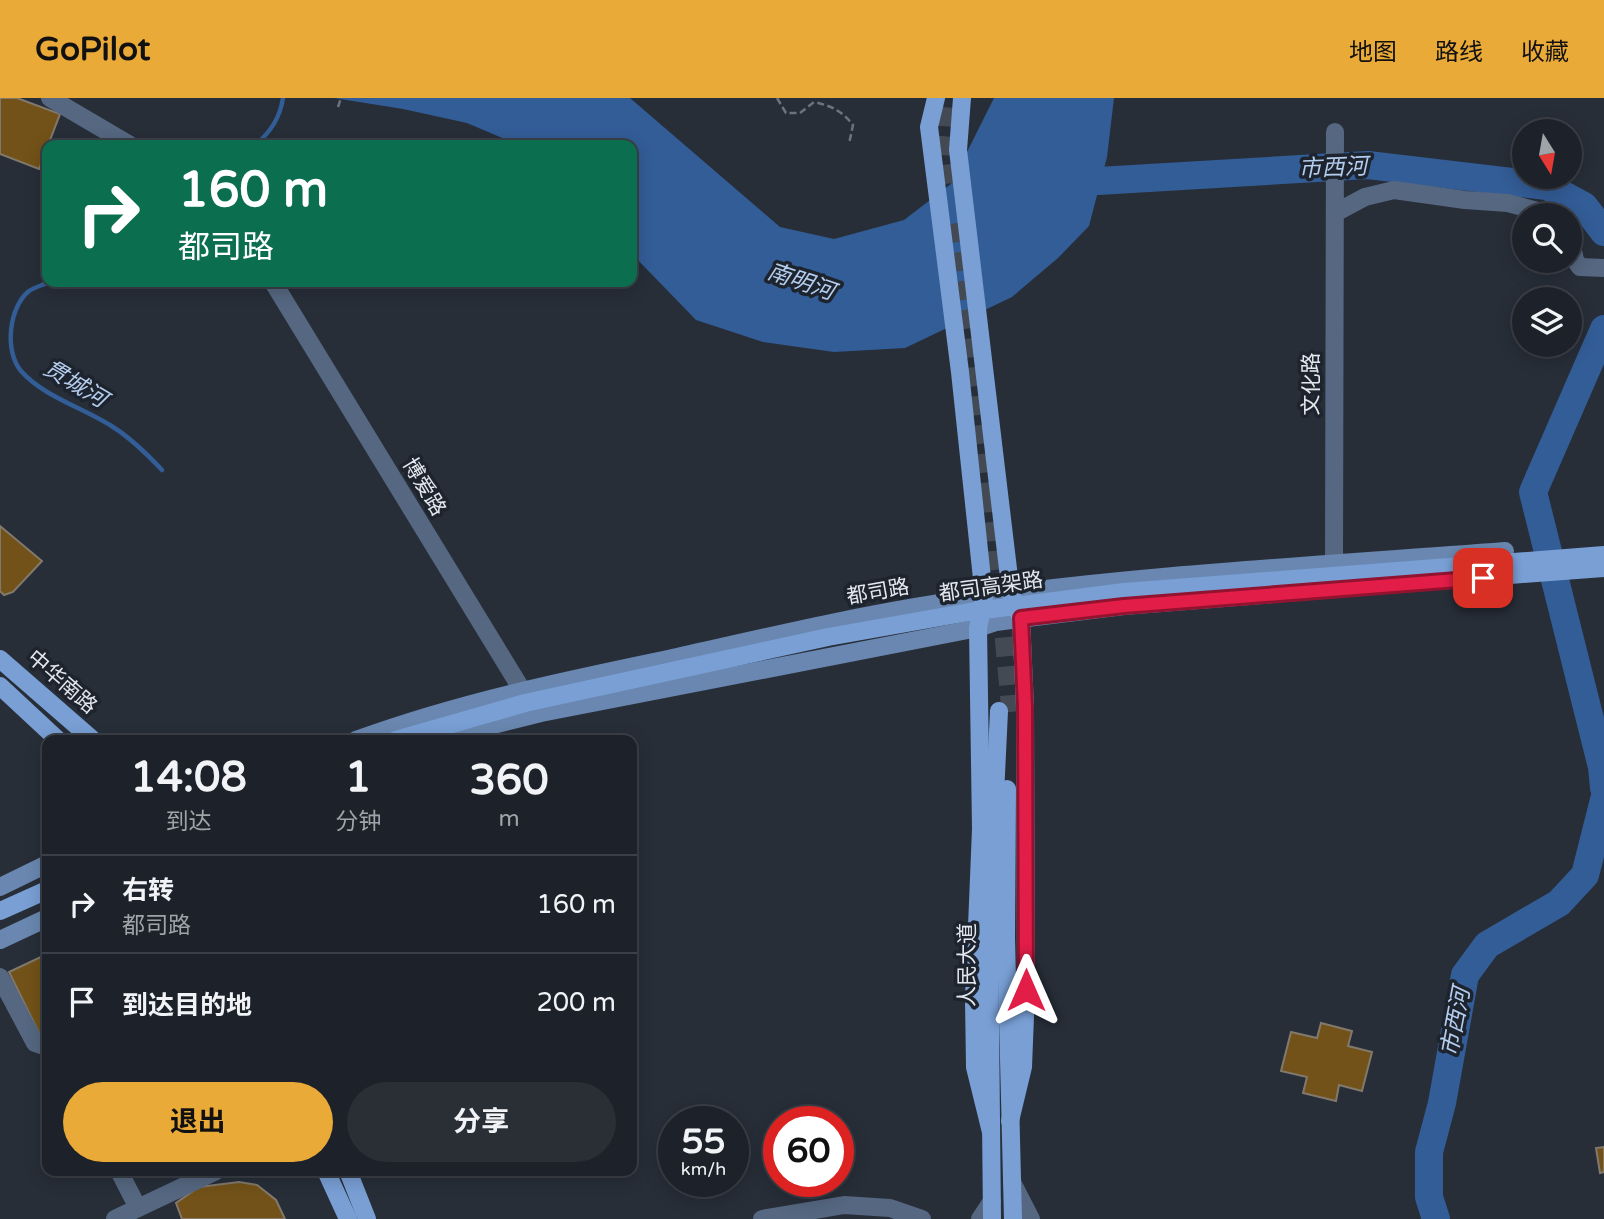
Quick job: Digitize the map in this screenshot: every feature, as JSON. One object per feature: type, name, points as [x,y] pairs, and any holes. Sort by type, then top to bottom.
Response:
[{"type":"main road","points":[[936,98],[929,127],[960,372],[984,597],[978,628],[981,829],[974,999],[975,1067],[991,1132]]},
{"type":"main road","points":[[962,98],[958,150],[982,369],[1011,594],[1021,618],[1025,707],[1026,990],[1023,1067],[1010,1121]]},
{"type":"main road","name":"都司路","points":[[370,735],[414,719],[522,690],[825,625],[984,597],[1123,581],[1604,543]]},
{"type":"main road","name":"都司高架路","points":[[413,735],[525,703],[828,637],[969,612],[1124,592],[1604,555]]},
{"type":"main road","points":[[454,735],[541,713],[1021,618],[1124,606],[1595,568]]},
{"type":"main road","name":"中华南路","points":[[0,659],[87,735]]},
{"type":"main road","name":"中华南路","points":[[0,686],[53,735]]},
{"type":"main road","name":"人民大道","points":[[992,1219],[989,922],[1005,711],[1006,925],[1013,1219]]},
{"type":"main road","points":[[0,887],[42,866]]},
{"type":"main road","points":[[0,911],[42,892]]},
{"type":"main road","points":[[0,940],[42,920]]},
{"type":"main road","points":[[328,1176],[348,1219]]},
{"type":"main road","points":[[350,1176],[367,1219]]},
{"type":"street","points":[[50,98],[121,140]]},
{"type":"street","name":"文化路","points":[[1334,564],[1335,132]]},
{"type":"street","points":[[1335,209],[1365,197],[1394,190],[1512,203]]},
{"type":"street","points":[[1582,267],[1604,268]]},
{"type":"street","name":"博爱路","points":[[275,287],[522,690],[541,713]]},
{"type":"street","points":[[0,977],[35,1042],[42,1045]]},
{"type":"street","points":[[122,1176],[138,1208]]},
{"type":"street","points":[[115,1219],[205,1176]]},
{"type":"street","points":[[1012,1182],[1031,1219]]},
{"type":"street","points":[[980,1219],[992,1201]]},
{"type":"street","points":[[762,1219],[844,1205],[890,1208],[922,1219]]},
{"type":"path","points":[[338,107],[341,98]]},
{"type":"path","points":[[777,98],[786,113],[800,113],[814,102],[828,105],[843,113],[853,125],[849,144]]},
{"type":"water","name":"南明河","points":[[334,98],[630,98],[780,227],[834,239],[904,220],[951,184],[994,98],[1114,98],[1107,157],[1089,226],[1058,258],[1012,297],[905,348],[834,352],[763,342],[696,320],[637,259],[637,140],[507,140],[467,123]]},
{"type":"building","points":[[0,98],[17,98],[60,114],[50,140],[42,140],[42,161],[39,169],[0,154]]},
{"type":"building","points":[[0,526],[42,561],[13,592],[4,595],[0,591]]},
{"type":"building","points":[[42,956],[42,1036],[41,1037],[9,972]]},
{"type":"building","points":[[1321,1023],[1352,1031],[1348,1046],[1372,1052],[1362,1091],[1339,1085],[1336,1101],[1303,1093],[1307,1077],[1281,1071],[1291,1032],[1317,1038]]},
{"type":"building","points":[[1604,1147],[1604,1172],[1600,1173],[1596,1148]]},
{"type":"building","points":[[239,1182],[257,1185],[276,1200],[285,1219],[182,1219],[176,1203],[199,1187]]},
{"type":"waterway","name":"贯城河","points":[[260,140],[274,124],[283,98]]},
{"type":"waterway","name":"市西河","points":[[1064,183],[1368,165],[1547,186],[1584,206],[1604,232]]},
{"type":"waterway","name":"贯城河","points":[[42,285],[29,291],[22,298],[13,318],[12,352],[21,371],[41,388],[120,432],[162,470]]},
{"type":"waterway","name":"市西河","points":[[1604,329],[1533,492],[1602,767],[1604,788]]},
{"type":"waterway","name":"市西河","points":[[1436,1219],[1429,1197],[1429,1152],[1442,1103],[1465,975],[1487,945],[1559,903],[1585,875],[1604,800]]},
{"type":"tunnel","points":[[944,184],[942,165],[947,98]]},
{"type":"tunnel","points":[[950,224],[984,507]]},
{"type":"tunnel","points":[[991,493],[1011,712]]},
{"type":"route","points":[[1026,990],[1025,707],[1021,618],[1124,606],[1483,578]]}]
